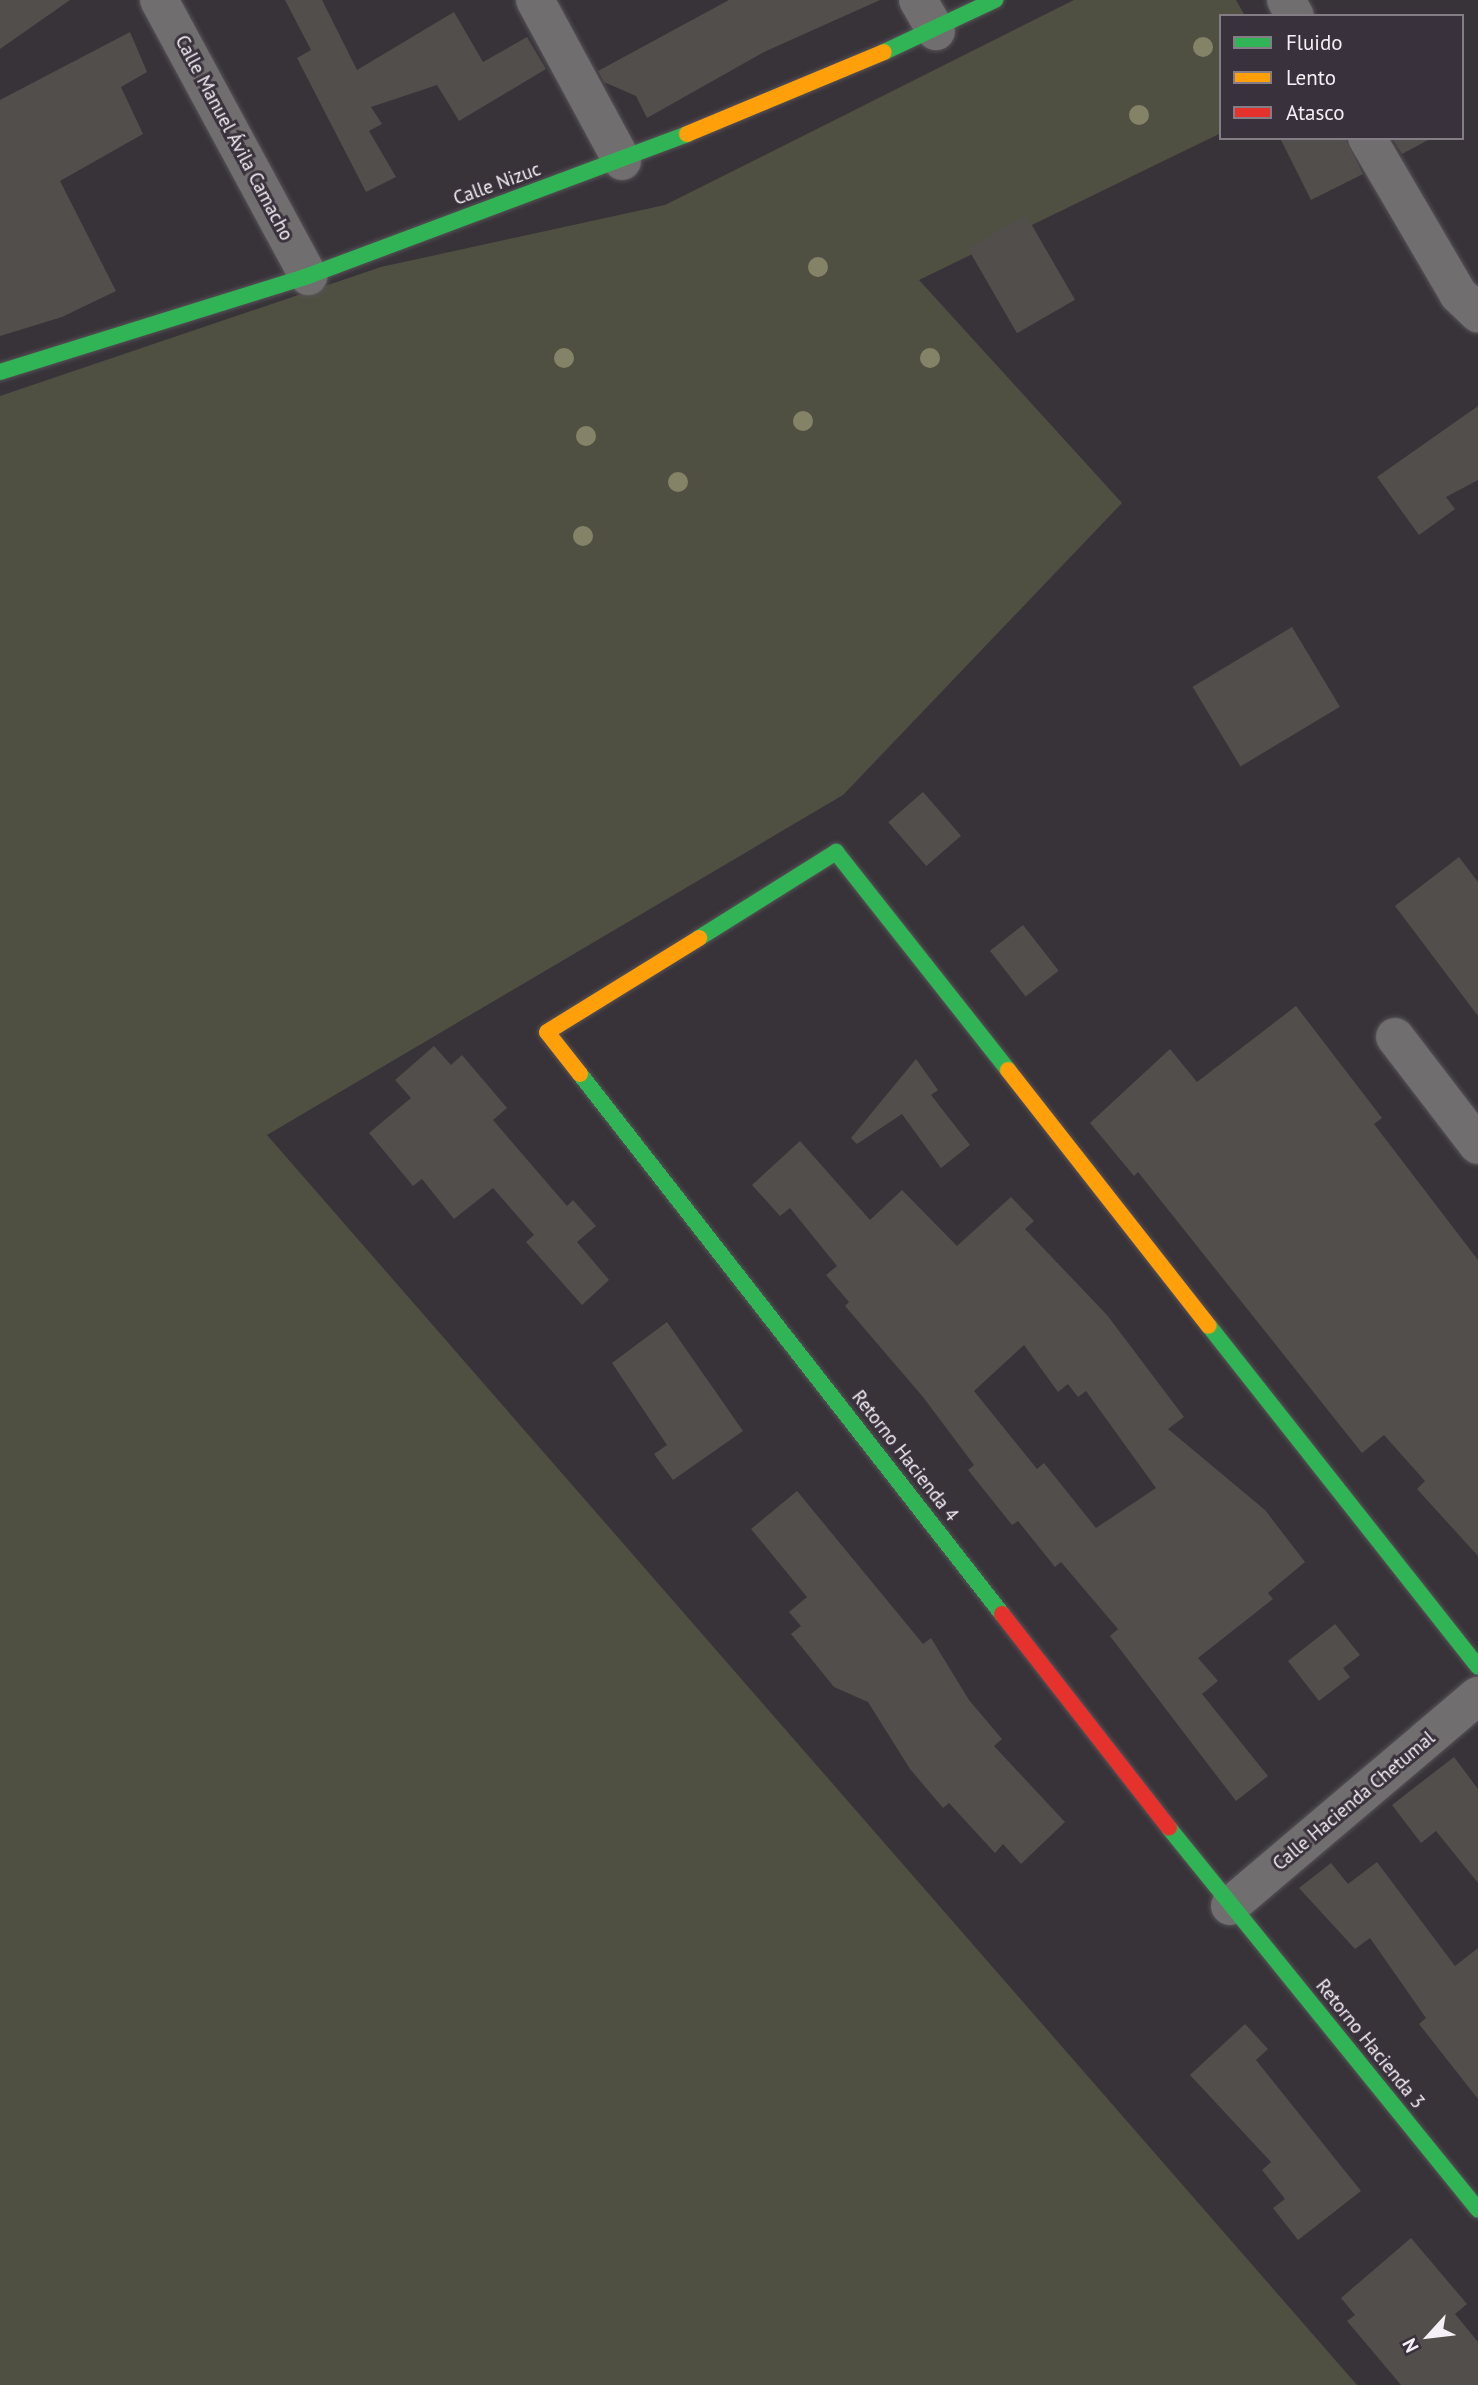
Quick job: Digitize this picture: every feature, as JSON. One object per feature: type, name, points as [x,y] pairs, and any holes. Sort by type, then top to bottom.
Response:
[{"type":"street","name":"Calle Manuel Ávila Camacho","points":[[159,0],[308,276]]},
{"type":"street","points":[[535,0],[622,161]]},
{"type":"street","name":"Calle Nizuc","points":[[0,372],[308,276],[622,161],[927,16],[995,0]]},
{"type":"street","points":[[1368,140],[1471,297]]},
{"type":"street","name":"Retorno Hacienda 4","points":[[1230,1906],[547,1032],[836,852],[1478,1667]]},
{"type":"street","points":[[1395,1037],[1478,1145]]},
{"type":"street","name":"Calle Hacienda Chetumal","points":[[1230,1906],[1478,1696]]},
{"type":"street","name":"Retorno Hacienda 3","points":[[1230,1906],[1478,2209]]},
{"type":"green space","points":[[1074,0],[1236,0],[1244,14],[1219,14],[1219,134],[919,280],[1122,503],[843,795],[267,1135],[1357,2385],[0,2385],[0,396],[381,267],[665,205]]},
{"type":"building","points":[[0,0],[70,0],[0,49]]},
{"type":"building","points":[[285,0],[322,0],[357,70],[454,12],[483,62],[527,37],[546,69],[459,121],[437,85],[371,107],[382,124],[369,131],[396,177],[366,192],[297,58],[311,50]]},
{"type":"building","points":[[729,0],[880,0],[764,52],[647,118],[636,96],[604,82],[598,71]]},
{"type":"building","points":[[130,32],[147,72],[121,87],[143,134],[60,181],[116,291],[62,317],[0,336],[0,100]]},
{"type":"building","points":[[1281,140],[1346,140],[1363,174],[1311,200]]},
{"type":"building","points":[[1393,140],[1428,140],[1402,154]]},
{"type":"building","points":[[1026,215],[1075,300],[1017,333],[968,248]]},
{"type":"building","points":[[1478,406],[1478,480],[1446,497],[1455,509],[1419,535],[1377,477]]},
{"type":"building","points":[[1292,627],[1340,707],[1240,766],[1193,687]]},
{"type":"building","points":[[923,792],[961,836],[926,866],[888,822]]},
{"type":"building","points":[[1459,857],[1478,882],[1478,1016],[1395,906]]},
{"type":"building","points":[[1023,925],[1059,971],[1026,997],[990,951]]},
{"type":"building","points":[[1296,1006],[1382,1118],[1374,1124],[1478,1260],[1478,1556],[1417,1489],[1425,1481],[1384,1435],[1362,1453],[1138,1172],[1134,1176],[1090,1123],[1170,1049],[1197,1082]]},
{"type":"building","points":[[434,1046],[451,1065],[462,1055],[507,1108],[493,1120],[567,1206],[573,1200],[596,1226],[577,1242],[609,1280],[582,1305],[526,1242],[534,1235],[493,1188],[454,1219],[422,1179],[413,1186],[369,1133],[411,1098],[395,1080]]},
{"type":"building","points":[[916,1059],[938,1090],[931,1095],[970,1145],[941,1168],[902,1114],[857,1144],[851,1138]]},
{"type":"building","points":[[800,1141],[870,1220],[902,1190],[957,1246],[1011,1197],[1034,1221],[1025,1229],[1107,1315],[1184,1417],[1168,1429],[1265,1510],[1305,1562],[1268,1593],[1273,1599],[1198,1658],[1218,1681],[1202,1694],[1268,1776],[1236,1801],[1110,1636],[1118,1629],[1061,1562],[1055,1567],[1018,1521],[1012,1525],[968,1470],[974,1465],[923,1397],[845,1306],[849,1302],[826,1275],[837,1266],[790,1208],[780,1216],[752,1185]],"holes":[[[1024,1345],[1058,1392],[1068,1384],[1078,1397],[1086,1391],[1156,1488],[1096,1528],[1044,1463],[1037,1469],[974,1391]]]},
{"type":"building","points":[[667,1322],[743,1431],[673,1480],[654,1454],[667,1445],[612,1363]]},
{"type":"building","points":[[797,1491],[923,1644],[931,1638],[969,1700],[1002,1739],[994,1746],[1065,1822],[1021,1864],[1003,1844],[995,1853],[949,1803],[943,1808],[910,1769],[868,1702],[834,1687],[791,1634],[801,1626],[789,1612],[807,1597],[751,1529]]},
{"type":"building","points":[[1335,1624],[1360,1655],[1343,1668],[1350,1677],[1319,1701],[1288,1661]]},
{"type":"building","points":[[1454,1757],[1478,1789],[1478,1883],[1436,1831],[1421,1843],[1392,1805]]},
{"type":"building","points":[[1377,1862],[1455,1966],[1478,1948],[1478,2099],[1419,2024],[1426,2018],[1370,1938],[1355,1949],[1299,1888],[1331,1863],[1348,1884]]},
{"type":"building","points":[[1245,2024],[1268,2049],[1256,2060],[1361,2191],[1298,2240],[1273,2208],[1285,2199],[1262,2170],[1271,2162],[1190,2075]]},
{"type":"building","points":[[1411,2238],[1467,2304],[1455,2314],[1478,2342],[1478,2385],[1401,2385],[1347,2321],[1355,2315],[1341,2298]]},
{"type":"traffic: fast","points":[[884,52],[995,0]]},
{"type":"traffic: fast","points":[[0,372],[308,276],[687,134]]},
{"type":"traffic: fast","points":[[699,938],[836,852],[1008,1070]]},
{"type":"traffic: fast","points":[[580,1074],[1002,1614]]},
{"type":"traffic: fast","points":[[1209,1326],[1478,1667]]},
{"type":"traffic: fast","points":[[1169,1828],[1478,2209]]},
{"type":"traffic: slow","points":[[687,134],[884,52]]},
{"type":"traffic: slow","points":[[580,1074],[547,1032],[699,938]]},
{"type":"traffic: slow","points":[[1008,1070],[1209,1326]]},
{"type":"traffic: jam","points":[[1002,1614],[1169,1828]]}]
